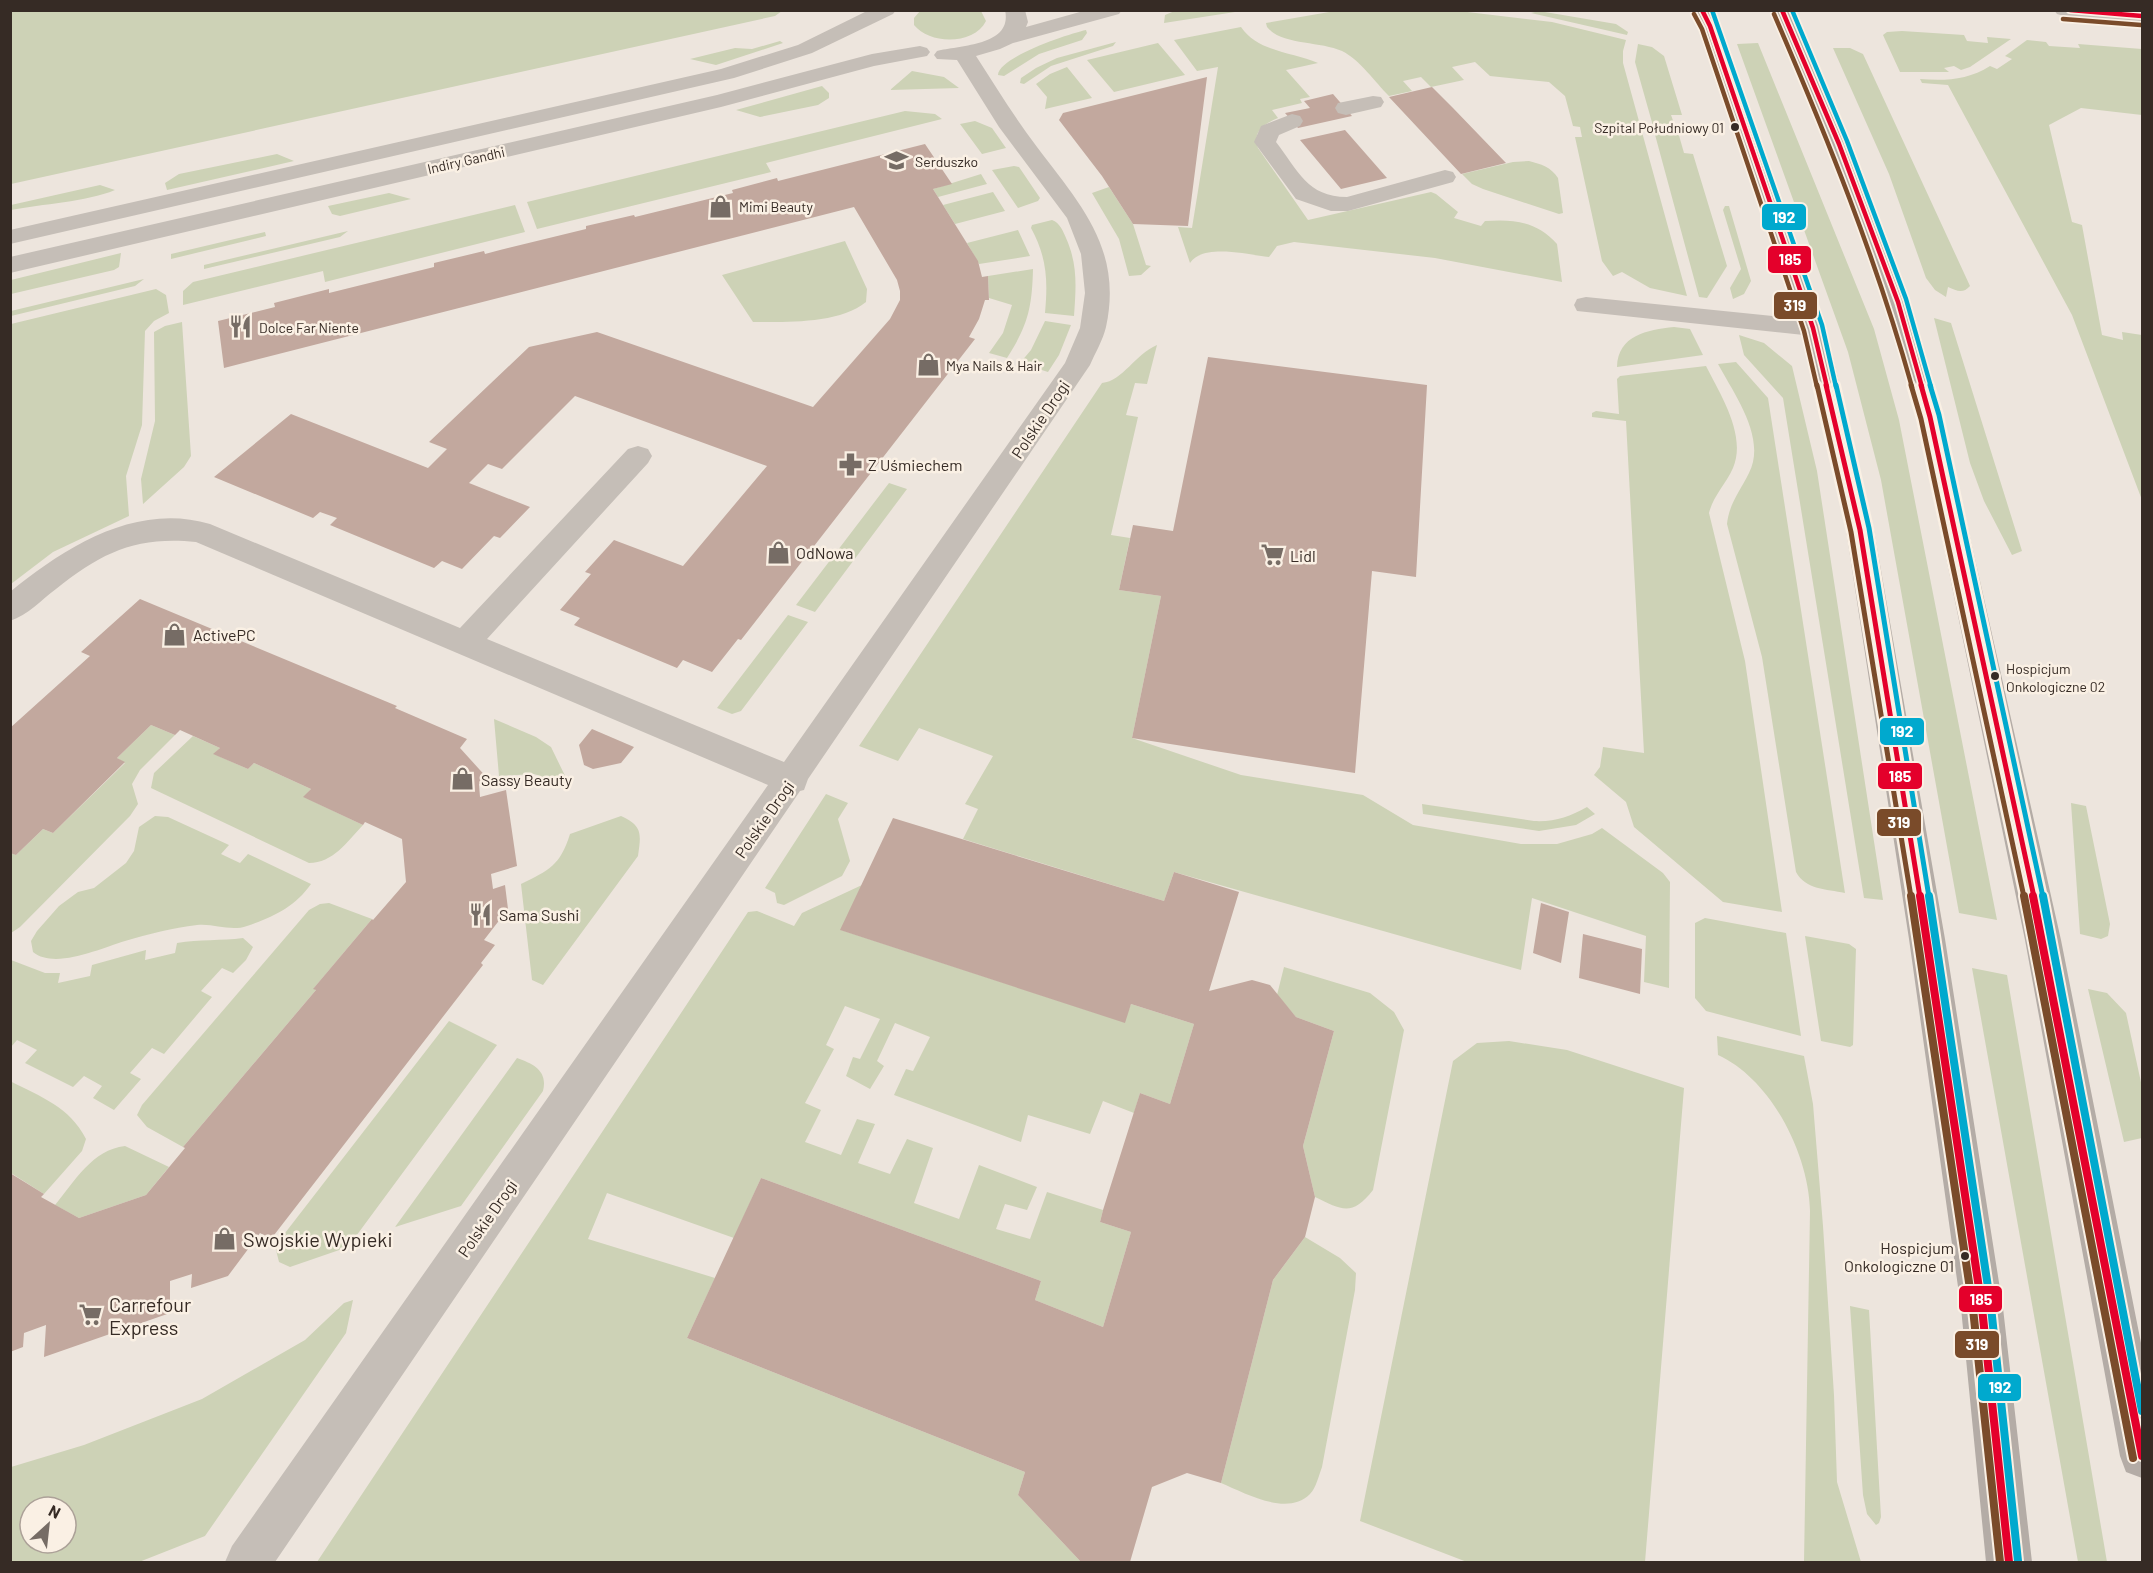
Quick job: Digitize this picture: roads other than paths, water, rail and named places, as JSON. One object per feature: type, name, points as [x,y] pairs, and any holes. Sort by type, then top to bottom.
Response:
[{"type":"main road","points":[[1702,10],[1710,26],[1812,328],[1843,450],[1860,530],[1927,939],[1983,1308],[2009,1563]]},
{"type":"main road","points":[[1782,10],[1839,144],[1898,302],[1930,417],[2046,951],[2142,1455]]},
{"type":"street","points":[[887,10],[883,22],[888,34],[901,45],[920,52],[942,55],[964,54],[988,48],[1007,38],[1112,10]]},
{"type":"street","name":"Indiry Gandhi","points":[[10,237],[727,74],[805,50],[887,10]]},
{"type":"street","points":[[1007,38],[1016,26],[1015,10]]},
{"type":"street","points":[[2064,10],[2142,16]]},
{"type":"street","name":"Indiry Gandhi","points":[[10,265],[721,101],[872,60],[920,52]]},
{"type":"street","name":"Polskie Drogi","points":[[248,1563],[1077,365],[1093,328],[1097,292],[1093,254],[1078,217],[1007,122],[964,54]]},
{"type":"street","points":[[1346,108],[1373,102]]},
{"type":"street","points":[[1292,121],[1269,131],[1265,142],[1304,194],[1321,202],[1348,204],[1445,177]]},
{"type":"street","points":[[1586,305],[1812,328]]},
{"type":"street","points":[[464,643],[638,456]]},
{"type":"street","points":[[10,609],[50,576],[81,555],[100,546],[138,531],[180,528],[200,532],[792,780]]},
{"type":"place","name":"Szpital Południowy 01","points":[[1735,127]]},
{"type":"place","name":"Serduszko","points":[[897,161]]},
{"type":"place","name":"Mimi Beauty","points":[[721,206]]},
{"type":"place","name":"Dolce Far Niente","points":[[241,327]]},
{"type":"place","name":"Mya Nails & Hair","points":[[928,365]]},
{"type":"place","name":"Z Uśmiechem","points":[[850,464]]},
{"type":"place","name":"OdNowa","points":[[778,552]]},
{"type":"place","name":"Lidl","points":[[1272,555]]},
{"type":"place","name":"ActivePC","points":[[175,634]]},
{"type":"place","name":"Hospicjum Onkologiczne 02","points":[[1995,676]]},
{"type":"place","name":"Sassy Beauty","points":[[463,779]]},
{"type":"place","name":"Sama Sushi","points":[[481,914]]},
{"type":"place","name":"Swojskie Wypieki","points":[[225,1239]]},
{"type":"place","name":"Hospicjum Onkologiczne 01","points":[[1965,1256]]},
{"type":"place","name":"Carrefour Express","points":[[91,1315]]}]
